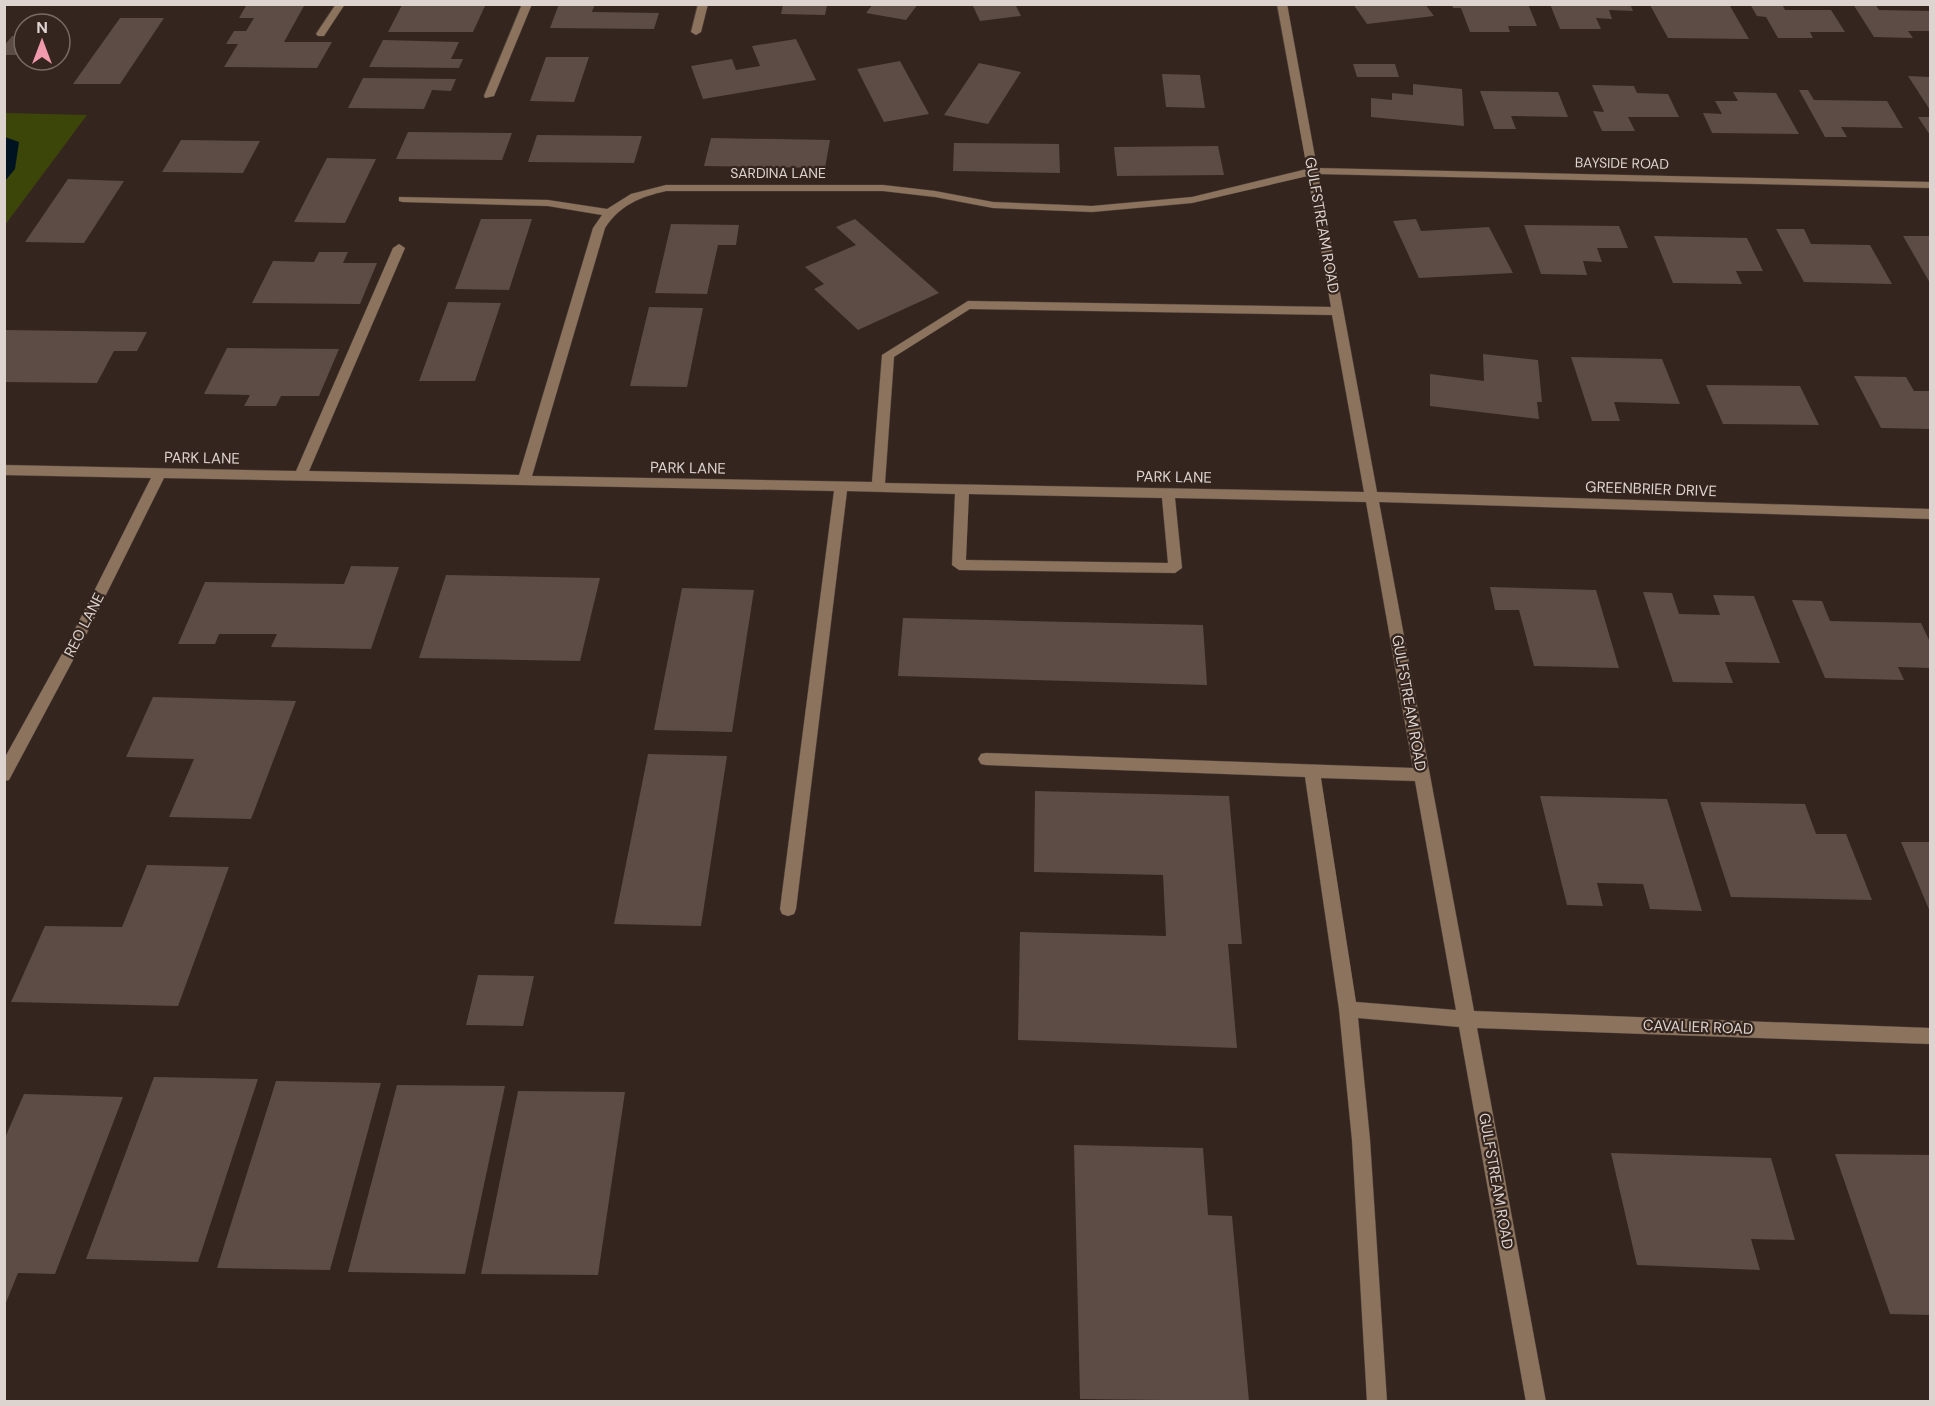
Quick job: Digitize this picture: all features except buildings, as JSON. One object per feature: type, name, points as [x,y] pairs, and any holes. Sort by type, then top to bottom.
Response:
[{"type":"street","points":[[321,34],[341,4]]},
{"type":"street","points":[[489,96],[527,4]]},
{"type":"street","points":[[696,32],[703,4]]},
{"type":"street","name":"GULFSTREAM ROAD","points":[[1282,4],[1536,1401]]},
{"type":"street","name":"BAYSIDE ROAD","points":[[1232,190],[1312,171],[1930,185]]},
{"type":"street","name":"SARDINA LANE","points":[[608,213],[623,201],[643,193],[666,188],[883,188],[934,194],[993,205],[1092,209],[1192,200],[1232,190]]},
{"type":"street","points":[[403,199],[548,203],[608,213],[599,228],[524,481]]},
{"type":"street","points":[[300,476],[399,249]]},
{"type":"street","points":[[878,488],[888,356],[968,305],[1338,311]]},
{"type":"street","name":"PARK LANE","points":[[4,470],[1372,497]]},
{"type":"street","name":"REO LANE","points":[[4,775],[73,647],[160,473]]},
{"type":"street","points":[[788,909],[841,487]]},
{"type":"street","points":[[962,490],[959,565],[1175,568],[1168,494]]},
{"type":"street","name":"GREENBRIER DRIVE","points":[[1372,497],[1930,514]]},
{"type":"street","points":[[986,759],[1422,775]]},
{"type":"street","points":[[1312,771],[1348,1009],[1361,1140],[1377,1401]]},
{"type":"street","name":"CAVALIER ROAD","points":[[1348,1009],[1466,1019],[1930,1036]]},
{"type":"green space","points":[[5,113],[87,115],[5,225]]},
{"type":"water","points":[[5,137],[19,142],[15,169],[5,181]]}]
